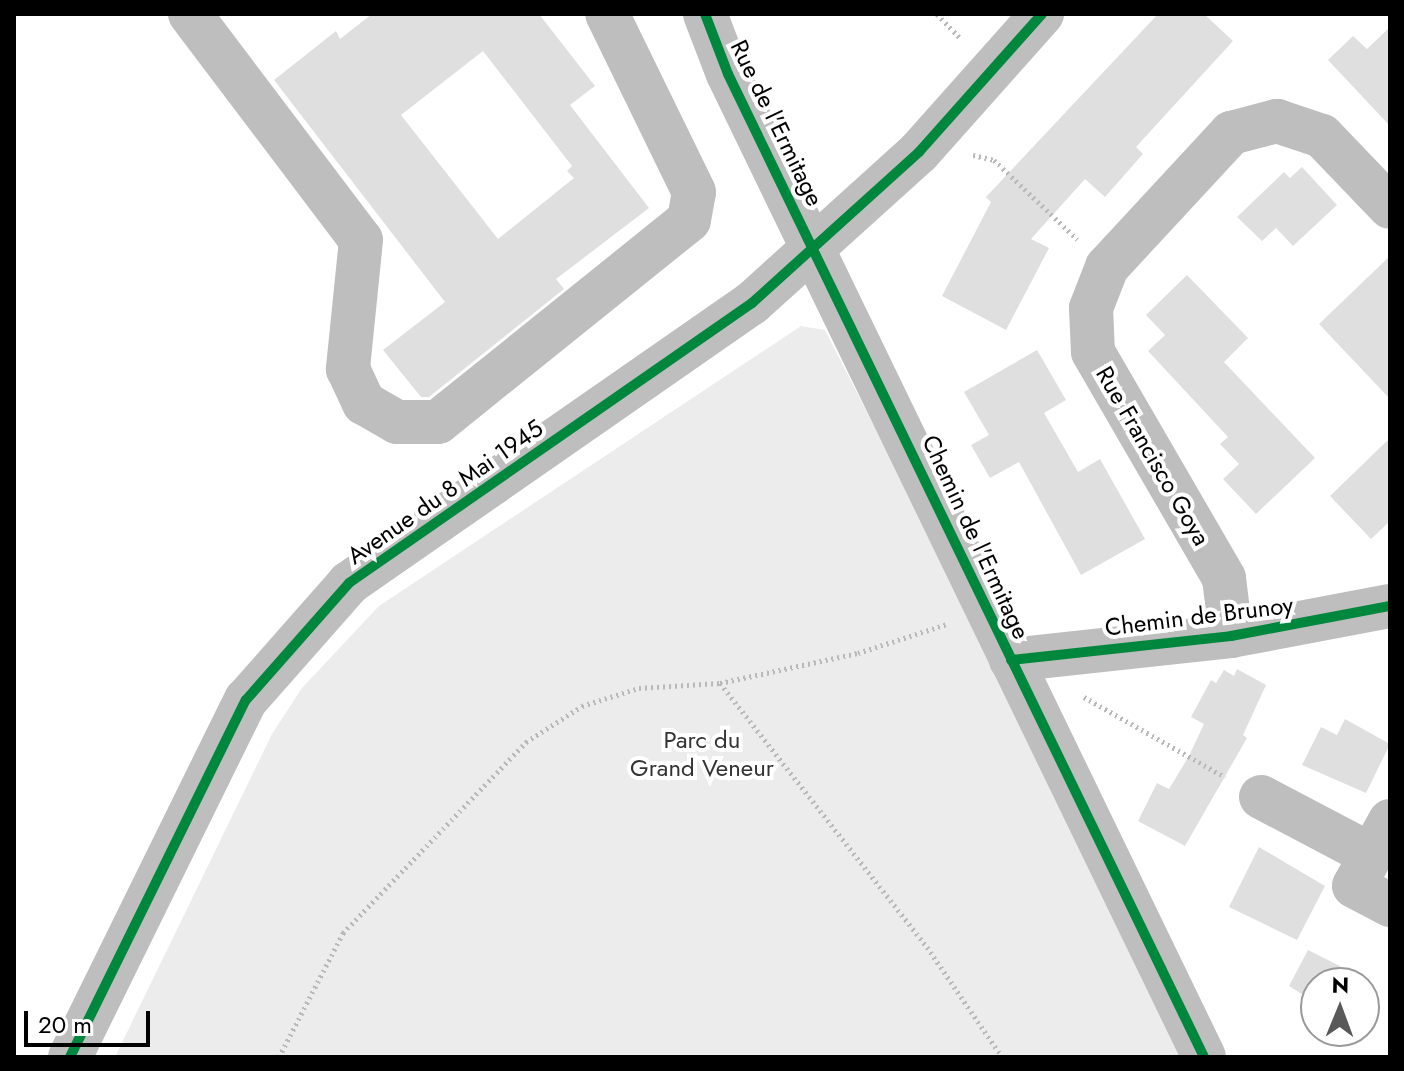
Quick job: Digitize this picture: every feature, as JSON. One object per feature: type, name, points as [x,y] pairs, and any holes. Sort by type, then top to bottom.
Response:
[{"type":"street","points":[[190,14],[361,240],[348,369],[364,403],[397,422],[438,422],[689,220],[694,192],[607,14]]},
{"type":"street","name":"Rue de l'Ermitage","points":[[705,14],[728,74],[816,249]]},
{"type":"street","name":"Avenue du 8 Mai 1945","points":[[70,1057],[246,700],[349,583],[739,313],[816,249],[943,125],[1042,14]]},
{"type":"street","name":"Rue Francisco Goya","points":[[1231,636],[1224,578],[1093,352],[1091,308],[1107,267],[1231,133],[1277,121],[1322,136],[1390,207]]},
{"type":"street","name":"Chemin de l'Ermitage","points":[[816,249],[1204,1057]]},
{"type":"street","name":"Chemin de Brunoy","points":[[1011,660],[1231,636],[1390,606]]},
{"type":"street","points":[[1261,797],[1380,838],[1354,886],[1390,905]]},
{"type":"path","points":[[943,125],[977,160],[994,160],[1107,267]]},
{"type":"path","points":[[279,1057],[343,933],[526,742],[582,706],[639,688],[720,683],[858,653],[990,611]]},
{"type":"path","points":[[1054,653],[1071,687],[1099,707],[1261,797]]},
{"type":"path","points":[[720,683],[927,947],[1002,1057]]},
{"type":"green space","name":"Parc du Grand Veneur","points":[[801,326],[825,330],[971,616],[1181,1057],[115,1057],[272,734],[302,688],[379,606]]},
{"type":"building","points":[[372,14],[539,14],[595,86],[570,105],[649,208],[556,279],[564,289],[429,397],[421,397],[383,350],[445,302],[274,80],[336,31],[340,39]],"holes":[[[483,51],[572,166],[567,171],[574,178],[498,239],[401,115]]]},
{"type":"building","points":[[1158,14],[1204,14],[1233,41],[1136,147],[1143,154],[1105,197],[1085,179],[1031,239],[1049,248],[1006,330],[942,296],[991,202],[986,197]]},
{"type":"building","points":[[1390,27],[1390,126],[1328,60],[1353,36],[1367,49]]},
{"type":"building","points":[[1302,167],[1337,205],[1293,246],[1276,228],[1262,241],[1237,217],[1284,172],[1290,178]]},
{"type":"building","points":[[1390,256],[1390,399],[1319,324]]},
{"type":"building","points":[[1187,275],[1248,338],[1224,362],[1315,458],[1256,514],[1223,479],[1239,464],[1220,444],[1228,437],[1148,351],[1165,335],[1146,315]]},
{"type":"building","points":[[1037,350],[1066,400],[1044,413],[1078,472],[1100,459],[1145,539],[1081,575],[1019,462],[990,478],[971,445],[989,435],[964,392]]},
{"type":"building","points":[[1390,438],[1390,521],[1371,539],[1330,496]]},
{"type":"building","points":[[1237,669],[1266,685],[1243,735],[1247,738],[1185,846],[1138,821],[1157,783],[1169,789],[1189,756],[1204,724],[1191,717],[1211,680],[1216,683],[1224,670],[1234,676]]},
{"type":"building","points":[[1345,719],[1390,744],[1366,793],[1302,765],[1321,727],[1337,735]]},
{"type":"building","points":[[1259,847],[1325,886],[1297,940],[1229,907]]},
{"type":"building","points":[[1308,950],[1340,966],[1300,967],[1300,993],[1289,986]]},
{"type":"cycle path","points":[[705,14],[728,74],[1204,1057]]},
{"type":"cycle path","points":[[70,1057],[246,700],[349,583],[752,303],[919,152],[1042,14]]},
{"type":"cycle path","points":[[1011,660],[1231,636],[1390,606]]}]
